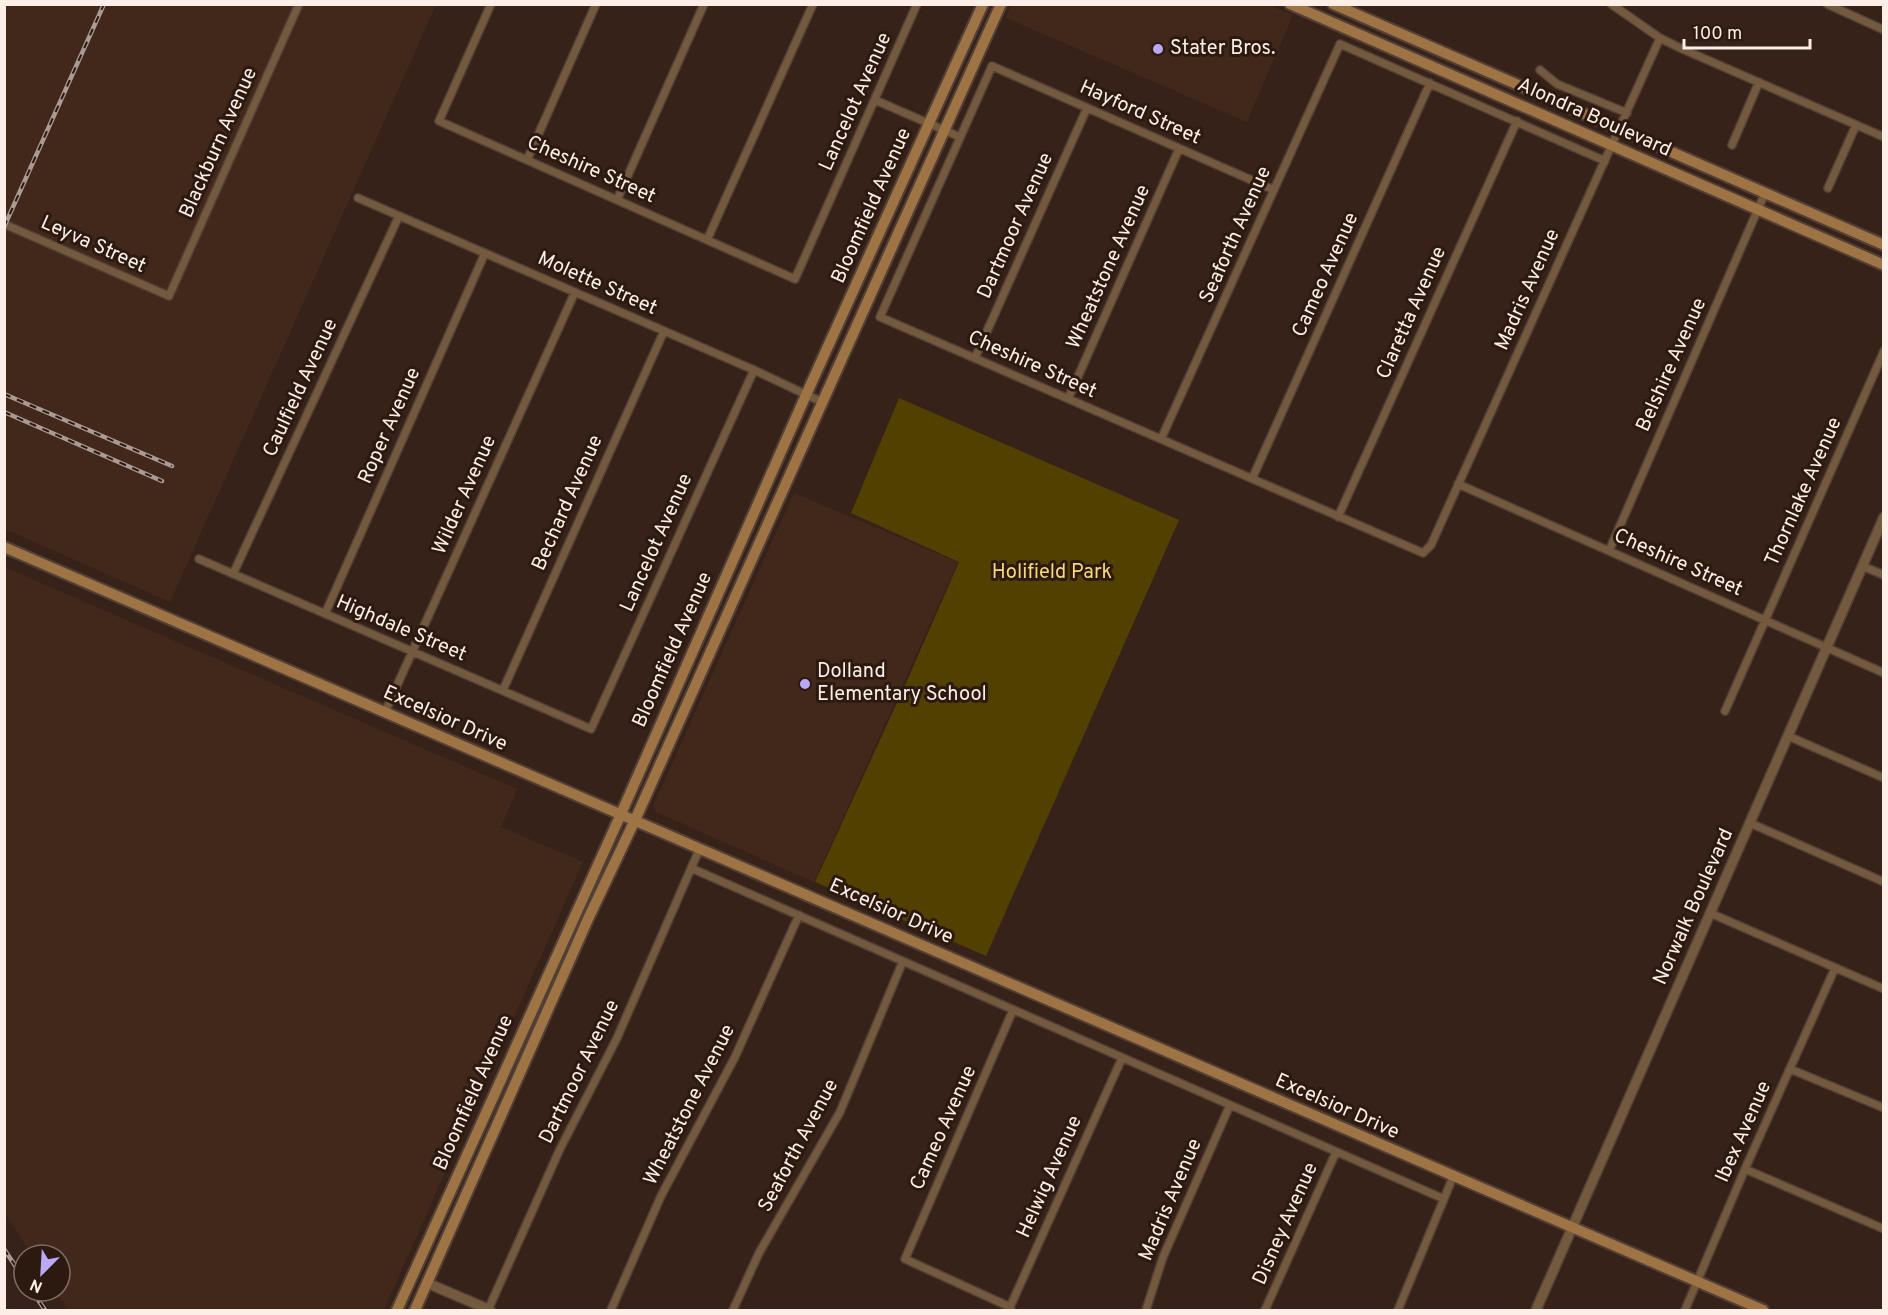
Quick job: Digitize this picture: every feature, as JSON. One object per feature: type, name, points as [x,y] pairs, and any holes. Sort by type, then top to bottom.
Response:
[{"type":"main road","name":"Bloomfield Avenue","points":[[397,1311],[983,4]]},
{"type":"main road","name":"Alondra Boulevard","points":[[1290,4],[1884,265]]},
{"type":"main road","name":"Alondra Boulevard","points":[[1333,4],[1884,245]]},
{"type":"main road","name":"Bloomfield Avenue","points":[[415,1311],[583,929],[945,130],[998,6]]},
{"type":"main road","name":"Excelsior Drive","points":[[4,547],[1764,1311]]},
{"type":"main road","points":[[434,1226],[453,1222]]},
{"type":"main road","points":[[434,1226],[444,1243]]},
{"type":"main road","points":[[408,1286],[427,1283],[421,1274],[419,1263]]},
{"type":"street","name":"Blackburn Avenue","points":[[169,296],[299,4]]},
{"type":"street","name":"Cheshire Street","points":[[491,4],[439,121],[795,279]]},
{"type":"street","points":[[527,160],[596,4]]},
{"type":"street","points":[[616,200],[704,4]]},
{"type":"street","points":[[707,240],[813,4]]},
{"type":"street","name":"Lancelot Avenue","points":[[795,279],[917,4]]},
{"type":"street","points":[[1611,4],[1660,38],[1884,137]]},
{"type":"street","points":[[1827,4],[1884,30]]},
{"type":"street","name":"Madris Avenue","points":[[1423,554],[1431,545],[1660,38]]},
{"type":"street","name":"Alondra Boulevard","points":[[1340,44],[1605,160]]},
{"type":"street","name":"Seaforth Avenue","points":[[1161,439],[1340,44]]},
{"type":"street","name":"Cheshire Street","points":[[992,66],[880,317],[1423,554]]},
{"type":"street","name":"Hayford Street","points":[[992,66],[1274,190]]},
{"type":"street","name":"Alondra Boulevard","points":[[1540,70],[1557,84],[1627,113]]},
{"type":"street","points":[[1732,145],[1759,82]]},
{"type":"street","name":"Cameo Avenue","points":[[1252,479],[1430,83]]},
{"type":"street","points":[[875,100],[960,137]]},
{"type":"street","name":"Dartmoor Avenue","points":[[975,358],[1087,108]]},
{"type":"street","name":"Claretta Avenue","points":[[1338,518],[1517,122]]},
{"type":"street","points":[[1828,188],[1856,125]]},
{"type":"street","name":"Wheatstone Avenue","points":[[1068,399],[1179,149]]},
{"type":"street","name":"Belshire Avenue","points":[[1609,551],[1765,193]]},
{"type":"street","name":"Molette Street","points":[[358,198],[754,370],[822,402]]},
{"type":"street","name":"Caulfield Avenue","points":[[233,574],[399,216]]},
{"type":"street","name":"Leyva Street","points":[[4,224],[169,296]]},
{"type":"street","name":"Roper Avenue","points":[[325,614],[485,253]]},
{"type":"street","name":"Wilder Avenue","points":[[385,712],[575,292]]},
{"type":"street","name":"Bechard Avenue","points":[[503,690],[664,331]]},
{"type":"street","name":"Thornlake Avenue","points":[[1725,711],[1884,351]]},
{"type":"street","name":"Lancelot Avenue","points":[[591,729],[754,370]]},
{"type":"street","name":"Cheshire Street","points":[[1458,484],[1884,673]]},
{"type":"street","name":"Norwalk Boulevard","points":[[1536,1311],[1884,517]]},
{"type":"street","name":"Highdale Street","points":[[199,559],[591,729]]},
{"type":"street","points":[[1862,566],[1884,575]]},
{"type":"street","points":[[1788,736],[1884,778]]},
{"type":"street","points":[[1750,823],[1884,882]]},
{"type":"street","name":"Dartmoor Avenue","points":[[488,1310],[560,1149],[617,1038],[700,848]]},
{"type":"street","name":"Excelsior Drive","points":[[691,868],[1444,1199]]},
{"type":"street","points":[[1710,913],[1884,989]]},
{"type":"street","name":"Wheatstone Avenue","points":[[611,1311],[661,1196],[735,1057],[799,915]]},
{"type":"street","name":"Seaforth Avenue","points":[[733,1311],[759,1253],[840,1112],[903,961]]},
{"type":"street","name":"Ibex Avenue","points":[[1685,1311],[1745,1169],[1835,968]]},
{"type":"street","name":"Cameo Avenue","points":[[1010,1309],[905,1259],[1013,1010]]},
{"type":"street","name":"Helwig Avenue","points":[[1010,1309],[1122,1058]]},
{"type":"street","points":[[1790,1069],[1884,1108]]},
{"type":"street","name":"Madris Avenue","points":[[1146,1311],[1163,1257],[1230,1105]]},
{"type":"street","name":"Disney Avenue","points":[[1265,1311],[1336,1152]]},
{"type":"street","points":[[1745,1169],[1884,1229]]},
{"type":"street","points":[[1398,1311],[1453,1177]]},
{"type":"street","points":[[427,1283],[488,1310]]},
{"type":"shaded area","points":[[1012,4],[1268,4],[1293,15],[1247,122],[1006,18]]},
{"type":"shaded area","points":[[5,5],[436,5],[170,602],[5,529]]},
{"type":"shaded area","name":"Dolland Elementary School","points":[[794,493],[958,562],[814,882],[656,812],[653,806]]},
{"type":"shaded area","points":[[4,567],[517,789],[501,827],[583,862],[384,1310],[68,1310],[63,1303],[72,1303],[72,1243],[24,1243],[5,1213]]},
{"type":"green space","name":"Holifield Park","points":[[899,398],[1179,520],[986,956],[815,882],[959,562],[851,513]]},
{"type":"railway","points":[[4,227],[104,4]]},
{"type":"railway","points":[[4,394],[172,466]]},
{"type":"railway","points":[[4,412],[162,481]]},
{"type":"railway","points":[[4,1249],[12,1261]]},
{"type":"railway","points":[[40,1303],[45,1310]]},
{"type":"place","name":"Stater Bros.","points":[[1158,49]]},
{"type":"place","name":"Dolland Elementary School","points":[[805,684]]}]
